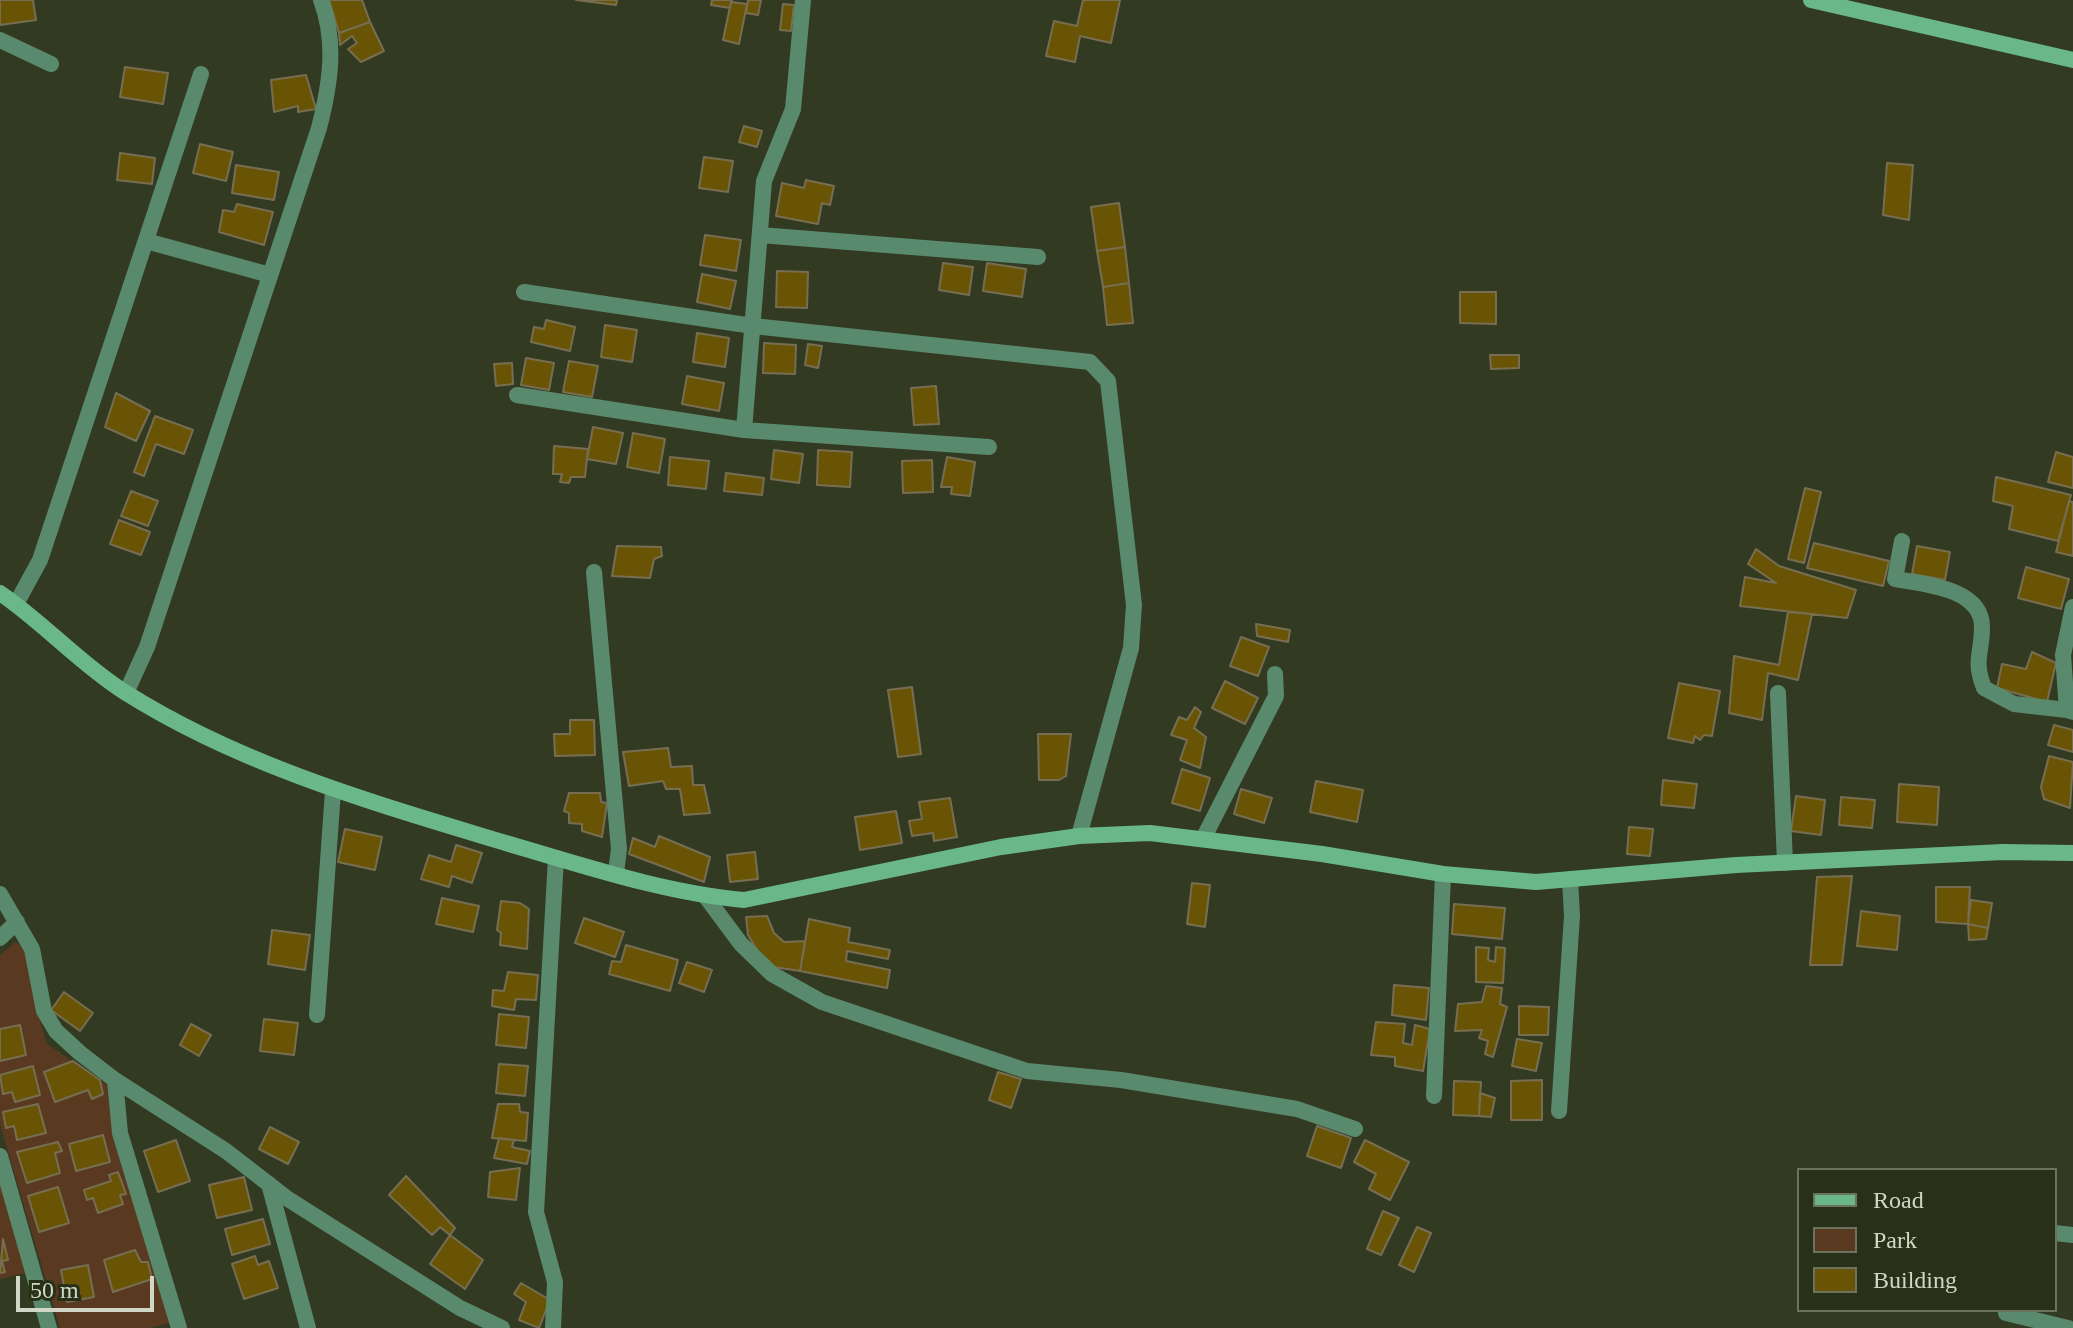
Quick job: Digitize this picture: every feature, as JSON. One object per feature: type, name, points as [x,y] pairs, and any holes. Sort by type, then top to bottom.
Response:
[{"type":"street","points":[[126,693],[147,647],[332,80],[328,18],[321,0]]},
{"type":"street","points":[[744,430],[764,181],[793,109],[803,0]]},
{"type":"street","points":[[1811,0],[2073,60]]},
{"type":"street","points":[[0,40],[51,64]]},
{"type":"street","points":[[16,604],[40,560],[201,74]]},
{"type":"street","points":[[760,235],[1038,257]]},
{"type":"street","points":[[146,241],[270,275]]},
{"type":"street","points":[[524,292],[753,326],[1090,362],[1108,381],[1134,605],[1131,648],[1079,836]]},
{"type":"street","points":[[517,395],[744,430],[989,447]]},
{"type":"street","points":[[1902,541],[1895,579],[1946,589],[1970,601],[1983,623],[1976,666],[1984,688],[2014,704],[2070,711],[2063,655],[2073,607]]},
{"type":"street","points":[[594,572],[619,849],[616,873]]},
{"type":"street","points":[[0,593],[83,664],[126,693],[246,754],[333,791],[556,858],[706,897],[744,900],[1001,847],[1079,836],[1150,833],[1443,874],[1536,882],[1785,863],[2003,852],[2073,853]]},
{"type":"street","points":[[1203,839],[1276,696],[1275,674]]},
{"type":"street","points":[[1778,693],[1785,863]]},
{"type":"street","points":[[317,1015],[333,791]]},
{"type":"street","points":[[553,1328],[555,1282],[536,1212],[556,858]]},
{"type":"street","points":[[1434,1096],[1443,874]]},
{"type":"street","points":[[1559,1111],[1572,916],[1570,879]]},
{"type":"street","points":[[0,894],[32,949],[44,1011],[56,1031],[115,1080],[226,1151],[269,1184],[460,1308],[502,1328]]},
{"type":"street","points":[[706,897],[741,944],[772,974],[822,1002],[1027,1071],[1121,1080],[1297,1109],[1355,1129]]},
{"type":"street","points":[[0,938],[17,922]]},
{"type":"street","points":[[115,1080],[120,1133],[179,1328]]},
{"type":"street","points":[[0,1156],[49,1328]]},
{"type":"street","points":[[269,1184],[308,1328]]},
{"type":"street","points":[[459,1328],[460,1308]]},
{"type":"street","points":[[2005,1317],[2068,1328]]},
{"type":"green space","points":[[15,942],[25,947],[37,1012],[47,1044],[109,1086],[170,1323],[149,1328],[60,1328],[0,1124],[0,956]]},
{"type":"green space","points":[[0,1182],[25,1273],[0,1279]]},
{"type":"building","points":[[0,0],[33,0],[36,20],[0,25]]},
{"type":"building","points":[[329,0],[362,0],[370,22],[339,33]]},
{"type":"building","points":[[576,0],[617,0],[616,5]]},
{"type":"building","points":[[712,0],[732,0],[730,8],[711,5]]},
{"type":"building","points":[[748,0],[761,0],[758,15],[746,13]]},
{"type":"building","points":[[1083,0],[1120,0],[1111,43],[1080,36],[1075,62],[1046,56],[1054,21],[1077,26]]},
{"type":"building","points":[[731,2],[747,4],[739,44],[723,40]]},
{"type":"building","points":[[783,4],[794,5],[791,31],[780,30]]},
{"type":"building","points":[[370,22],[384,51],[361,62],[348,49],[357,43],[352,36],[340,45],[339,33]]},
{"type":"building","points":[[125,67],[168,73],[163,104],[120,97]]},
{"type":"building","points":[[306,75],[316,109],[298,112],[298,106],[274,112],[271,80]]},
{"type":"building","points":[[744,126],[762,131],[757,147],[739,142]]},
{"type":"building","points":[[200,144],[233,152],[226,181],[193,173]]},
{"type":"building","points":[[120,153],[155,158],[152,184],[117,180]]},
{"type":"building","points":[[704,157],[733,161],[728,192],[699,188]]},
{"type":"building","points":[[1887,163],[1913,165],[1909,220],[1883,215]]},
{"type":"building","points":[[236,165],[279,172],[274,200],[232,193]]},
{"type":"building","points":[[806,180],[834,186],[830,205],[822,203],[818,224],[776,216],[782,183],[804,188]]},
{"type":"building","points":[[1119,203],[1125,247],[1097,251],[1091,207]]},
{"type":"building","points":[[237,204],[273,212],[264,245],[219,232],[223,210],[234,212]]},
{"type":"building","points":[[705,235],[741,240],[736,271],[700,265]]},
{"type":"building","points":[[1125,247],[1129,283],[1103,287],[1097,251]]},
{"type":"building","points":[[943,263],[973,267],[969,295],[939,290]]},
{"type":"building","points":[[987,263],[1026,269],[1022,297],[983,291]]},
{"type":"building","points":[[777,271],[808,272],[807,308],[776,307]]},
{"type":"building","points":[[702,274],[736,281],[730,309],[697,302]]},
{"type":"building","points":[[1129,283],[1133,323],[1107,325],[1103,287]]},
{"type":"building","points":[[1460,292],[1496,292],[1496,324],[1460,323]]},
{"type":"building","points":[[546,320],[575,327],[570,351],[531,342],[534,327],[544,329]]},
{"type":"building","points":[[605,325],[637,330],[632,362],[601,357]]},
{"type":"building","points":[[697,333],[729,338],[725,367],[693,362]]},
{"type":"building","points":[[764,343],[796,345],[795,374],[763,373]]},
{"type":"building","points":[[808,344],[822,346],[818,368],[805,365]]},
{"type":"building","points":[[1490,355],[1519,355],[1519,368],[1491,369]]},
{"type":"building","points":[[526,358],[554,363],[549,390],[521,385]]},
{"type":"building","points":[[569,361],[598,366],[592,397],[563,392]]},
{"type":"building","points":[[512,363],[513,384],[496,386],[494,364]]},
{"type":"building","points":[[687,376],[724,383],[719,411],[682,404]]},
{"type":"building","points":[[936,386],[939,424],[914,425],[911,388]]},
{"type":"building","points":[[116,393],[150,411],[136,441],[105,427]]},
{"type":"building","points":[[155,416],[193,430],[184,454],[156,444],[144,476],[134,472]]},
{"type":"building","points":[[593,427],[623,433],[616,464],[587,459]]},
{"type":"building","points":[[633,433],[665,439],[659,473],[627,467]]},
{"type":"building","points":[[554,446],[588,449],[585,477],[571,477],[569,483],[560,482],[562,474],[553,474]]},
{"type":"building","points":[[774,450],[803,454],[799,483],[771,479]]},
{"type":"building","points":[[818,450],[852,452],[850,487],[817,485]]},
{"type":"building","points":[[2056,452],[2073,457],[2073,488],[2048,482]]},
{"type":"building","points":[[670,457],[709,461],[706,489],[668,485]]},
{"type":"building","points":[[947,457],[975,462],[970,496],[951,494],[952,487],[941,487]]},
{"type":"building","points":[[932,460],[933,492],[903,493],[902,461]]},
{"type":"building","points":[[726,473],[764,478],[762,495],[724,491]]},
{"type":"building","points":[[1996,477],[2071,495],[2058,541],[2009,529],[2013,506],[1993,501]]},
{"type":"building","points":[[1805,488],[1821,492],[1804,563],[1788,559]]},
{"type":"building","points":[[131,491],[158,501],[148,526],[121,516]]},
{"type":"building","points":[[2069,501],[2073,502],[2073,556],[2056,552]]},
{"type":"building","points":[[119,520],[150,532],[141,555],[110,544]]},
{"type":"building","points":[[1814,543],[1889,561],[1883,586],[1807,568]]},
{"type":"building","points":[[617,546],[661,547],[662,556],[654,559],[650,578],[612,576]]},
{"type":"building","points":[[1917,546],[1950,552],[1945,580],[1912,574]]},
{"type":"building","points":[[1756,549],[1779,566],[1856,590],[1847,618],[1740,606],[1745,577],[1776,583],[1748,564]]},
{"type":"building","points":[[2026,567],[2069,579],[2061,609],[2018,598]]},
{"type":"building","points":[[1788,612],[1812,614],[1798,680],[1768,673],[1762,720],[1729,713],[1734,656],[1779,665]]},
{"type":"building","points":[[1256,624],[1290,630],[1288,642],[1257,636]]},
{"type":"building","points":[[1241,637],[1269,647],[1258,676],[1230,666]]},
{"type":"building","points":[[2032,652],[2056,663],[2047,702],[1997,688],[2002,664],[2026,669]]},
{"type":"building","points":[[1225,681],[1258,698],[1245,724],[1212,708]]},
{"type":"building","points":[[1679,683],[1720,691],[1712,736],[1704,735],[1700,740],[1695,736],[1693,743],[1668,738]]},
{"type":"building","points":[[912,687],[921,754],[898,757],[888,690]]},
{"type":"building","points":[[1195,707],[1201,712],[1194,728],[1206,737],[1200,768],[1180,760],[1187,740],[1171,735],[1179,717],[1187,720]]},
{"type":"building","points":[[570,720],[594,720],[595,755],[555,756],[554,734],[570,734]]},
{"type":"building","points":[[2054,725],[2073,730],[2073,752],[2048,745]]},
{"type":"building","points":[[1038,734],[1071,734],[1066,776],[1059,780],[1039,780]]},
{"type":"building","points":[[668,748],[671,767],[692,766],[693,785],[704,785],[710,813],[684,815],[680,789],[666,789],[663,781],[629,786],[623,752]]},
{"type":"building","points":[[2049,756],[2073,762],[2070,808],[2044,799],[2041,787]]},
{"type":"building","points":[[1182,769],[1210,778],[1200,811],[1172,803]]},
{"type":"building","points":[[1663,780],[1697,784],[1694,808],[1661,805]]},
{"type":"building","points":[[1316,781],[1363,790],[1357,822],[1310,812]]},
{"type":"building","points":[[1899,784],[1939,787],[1937,825],[1897,822]]},
{"type":"building","points":[[1241,789],[1272,798],[1264,823],[1234,814]]},
{"type":"building","points":[[569,793],[600,793],[601,802],[607,803],[602,837],[582,831],[582,824],[569,823],[569,813],[564,811]]},
{"type":"building","points":[[1796,796],[1825,800],[1821,835],[1791,831]]},
{"type":"building","points":[[1841,797],[1875,800],[1872,828],[1839,825]]},
{"type":"building","points":[[950,798],[957,837],[934,841],[933,833],[912,836],[909,821],[922,819],[919,802]]},
{"type":"building","points":[[896,811],[902,843],[860,850],[855,817]]},
{"type":"building","points":[[1629,827],[1653,829],[1650,856],[1627,854]]},
{"type":"building","points":[[345,829],[382,837],[375,870],[338,862]]},
{"type":"building","points":[[659,836],[710,857],[704,882],[629,854],[633,838],[655,847]]},
{"type":"building","points":[[456,845],[482,853],[472,883],[452,876],[449,887],[421,879],[429,855],[451,862]]},
{"type":"building","points":[[755,852],[758,879],[730,882],[727,855]]},
{"type":"building","points":[[1852,876],[1842,965],[1810,965],[1817,877]]},
{"type":"building","points":[[1192,883],[1210,885],[1205,927],[1187,924]]},
{"type":"building","points":[[1936,887],[1970,887],[1968,924],[1936,922]]},
{"type":"building","points":[[442,898],[479,906],[473,932],[436,924]]},
{"type":"building","points":[[1971,900],[1992,903],[1988,928],[1968,924]]},
{"type":"building","points":[[501,901],[520,903],[529,909],[527,949],[500,945],[501,933],[497,930]]},
{"type":"building","points":[[1454,904],[1505,908],[1502,939],[1452,934]]},
{"type":"building","points":[[1861,911],[1900,916],[1897,950],[1857,946]]},
{"type":"building","points":[[767,916],[774,933],[784,942],[805,941],[800,971],[774,967],[760,955],[748,935],[746,917]]},
{"type":"building","points":[[584,918],[624,932],[615,957],[575,943]]},
{"type":"building","points":[[809,919],[850,928],[848,942],[890,950],[888,959],[847,951],[846,961],[890,970],[887,988],[800,971]]},
{"type":"building","points":[[1968,924],[1988,928],[1986,939],[1969,940]]},
{"type":"building","points":[[272,930],[310,935],[305,970],[268,964]]},
{"type":"building","points":[[626,945],[678,960],[670,991],[609,974],[612,961],[621,962]]},
{"type":"building","points":[[1476,947],[1489,948],[1488,960],[1495,962],[1496,947],[1505,948],[1503,983],[1476,982]]},
{"type":"building","points":[[687,962],[712,970],[704,992],[679,983]]},
{"type":"building","points":[[508,972],[538,975],[536,1000],[516,999],[514,1010],[492,1006],[493,990],[504,991]]},
{"type":"building","points":[[1394,985],[1429,988],[1426,1020],[1392,1015]]},
{"type":"building","points":[[1486,986],[1502,988],[1500,1004],[1507,1007],[1493,1057],[1485,1054],[1488,1041],[1479,1038],[1482,1030],[1455,1031],[1458,1004],[1482,1002]]},
{"type":"building","points":[[64,992],[93,1013],[80,1031],[51,1010]]},
{"type":"building","points":[[1519,1006],[1549,1007],[1548,1035],[1519,1035]]},
{"type":"building","points":[[499,1014],[529,1017],[526,1048],[496,1045]]},
{"type":"building","points":[[264,1019],[298,1023],[294,1055],[260,1051]]},
{"type":"building","points":[[1376,1022],[1405,1024],[1403,1043],[1412,1045],[1415,1025],[1430,1029],[1423,1071],[1395,1066],[1395,1057],[1371,1055]]},
{"type":"building","points":[[191,1024],[211,1035],[199,1056],[180,1045]]},
{"type":"building","points":[[20,1025],[26,1055],[0,1061],[0,1029]]},
{"type":"building","points":[[1517,1039],[1542,1043],[1536,1071],[1512,1066]]},
{"type":"building","points":[[73,1061],[100,1080],[103,1094],[92,1099],[88,1090],[55,1102],[44,1072]]},
{"type":"building","points":[[499,1064],[528,1066],[525,1096],[496,1093]]},
{"type":"building","points":[[33,1066],[40,1095],[15,1102],[12,1092],[3,1094],[0,1075]]},
{"type":"building","points":[[998,1072],[1021,1079],[1011,1108],[989,1100]]},
{"type":"building","points":[[1542,1080],[1542,1120],[1511,1120],[1511,1081]]},
{"type":"building","points":[[1454,1081],[1481,1082],[1479,1116],[1453,1115]]},
{"type":"building","points":[[1480,1093],[1495,1098],[1491,1117],[1479,1116]]},
{"type":"building","points":[[38,1104],[46,1133],[17,1140],[14,1126],[6,1128],[3,1112]]},
{"type":"building","points":[[498,1104],[519,1104],[520,1112],[528,1113],[526,1141],[492,1138]]},
{"type":"building","points":[[1317,1126],[1351,1138],[1341,1168],[1307,1156]]},
{"type":"building","points":[[270,1127],[299,1142],[288,1164],[259,1149]]},
{"type":"building","points":[[103,1135],[110,1162],[76,1171],[69,1144]]},
{"type":"building","points":[[499,1138],[514,1140],[512,1147],[530,1151],[527,1164],[494,1158]]},
{"type":"building","points":[[176,1140],[190,1181],[158,1192],[144,1151]]},
{"type":"building","points":[[1365,1140],[1409,1162],[1390,1200],[1369,1189],[1376,1174],[1354,1162]]},
{"type":"building","points":[[58,1142],[62,1151],[55,1153],[60,1173],[27,1183],[17,1152]]},
{"type":"building","points":[[520,1168],[516,1200],[488,1197],[490,1172]]},
{"type":"building","points":[[118,1172],[126,1194],[120,1195],[123,1204],[98,1213],[93,1198],[87,1200],[84,1190],[111,1181],[109,1175]]},
{"type":"building","points":[[406,1176],[455,1228],[450,1235],[440,1227],[432,1235],[389,1195]]},
{"type":"building","points":[[244,1177],[252,1210],[217,1218],[209,1185]]},
{"type":"building","points":[[58,1187],[69,1223],[39,1232],[28,1196]]},
{"type":"building","points":[[1383,1211],[1399,1218],[1381,1255],[1367,1249]]},
{"type":"building","points":[[263,1219],[270,1244],[232,1255],[225,1229]]},
{"type":"building","points":[[1417,1227],[1431,1233],[1414,1272],[1399,1265]]},
{"type":"building","points":[[450,1235],[483,1260],[465,1289],[430,1264]]},
{"type":"building","points":[[3,1239],[8,1260],[2,1261],[5,1272],[0,1273]]},
{"type":"building","points":[[135,1250],[141,1262],[148,1262],[152,1279],[113,1292],[104,1260]]},
{"type":"building","points":[[255,1256],[258,1265],[269,1261],[278,1288],[244,1299],[232,1264]]},
{"type":"building","points":[[88,1265],[94,1297],[67,1302],[61,1270]]},
{"type":"building","points":[[521,1283],[550,1300],[539,1328],[519,1320],[526,1302],[514,1294]]}]
